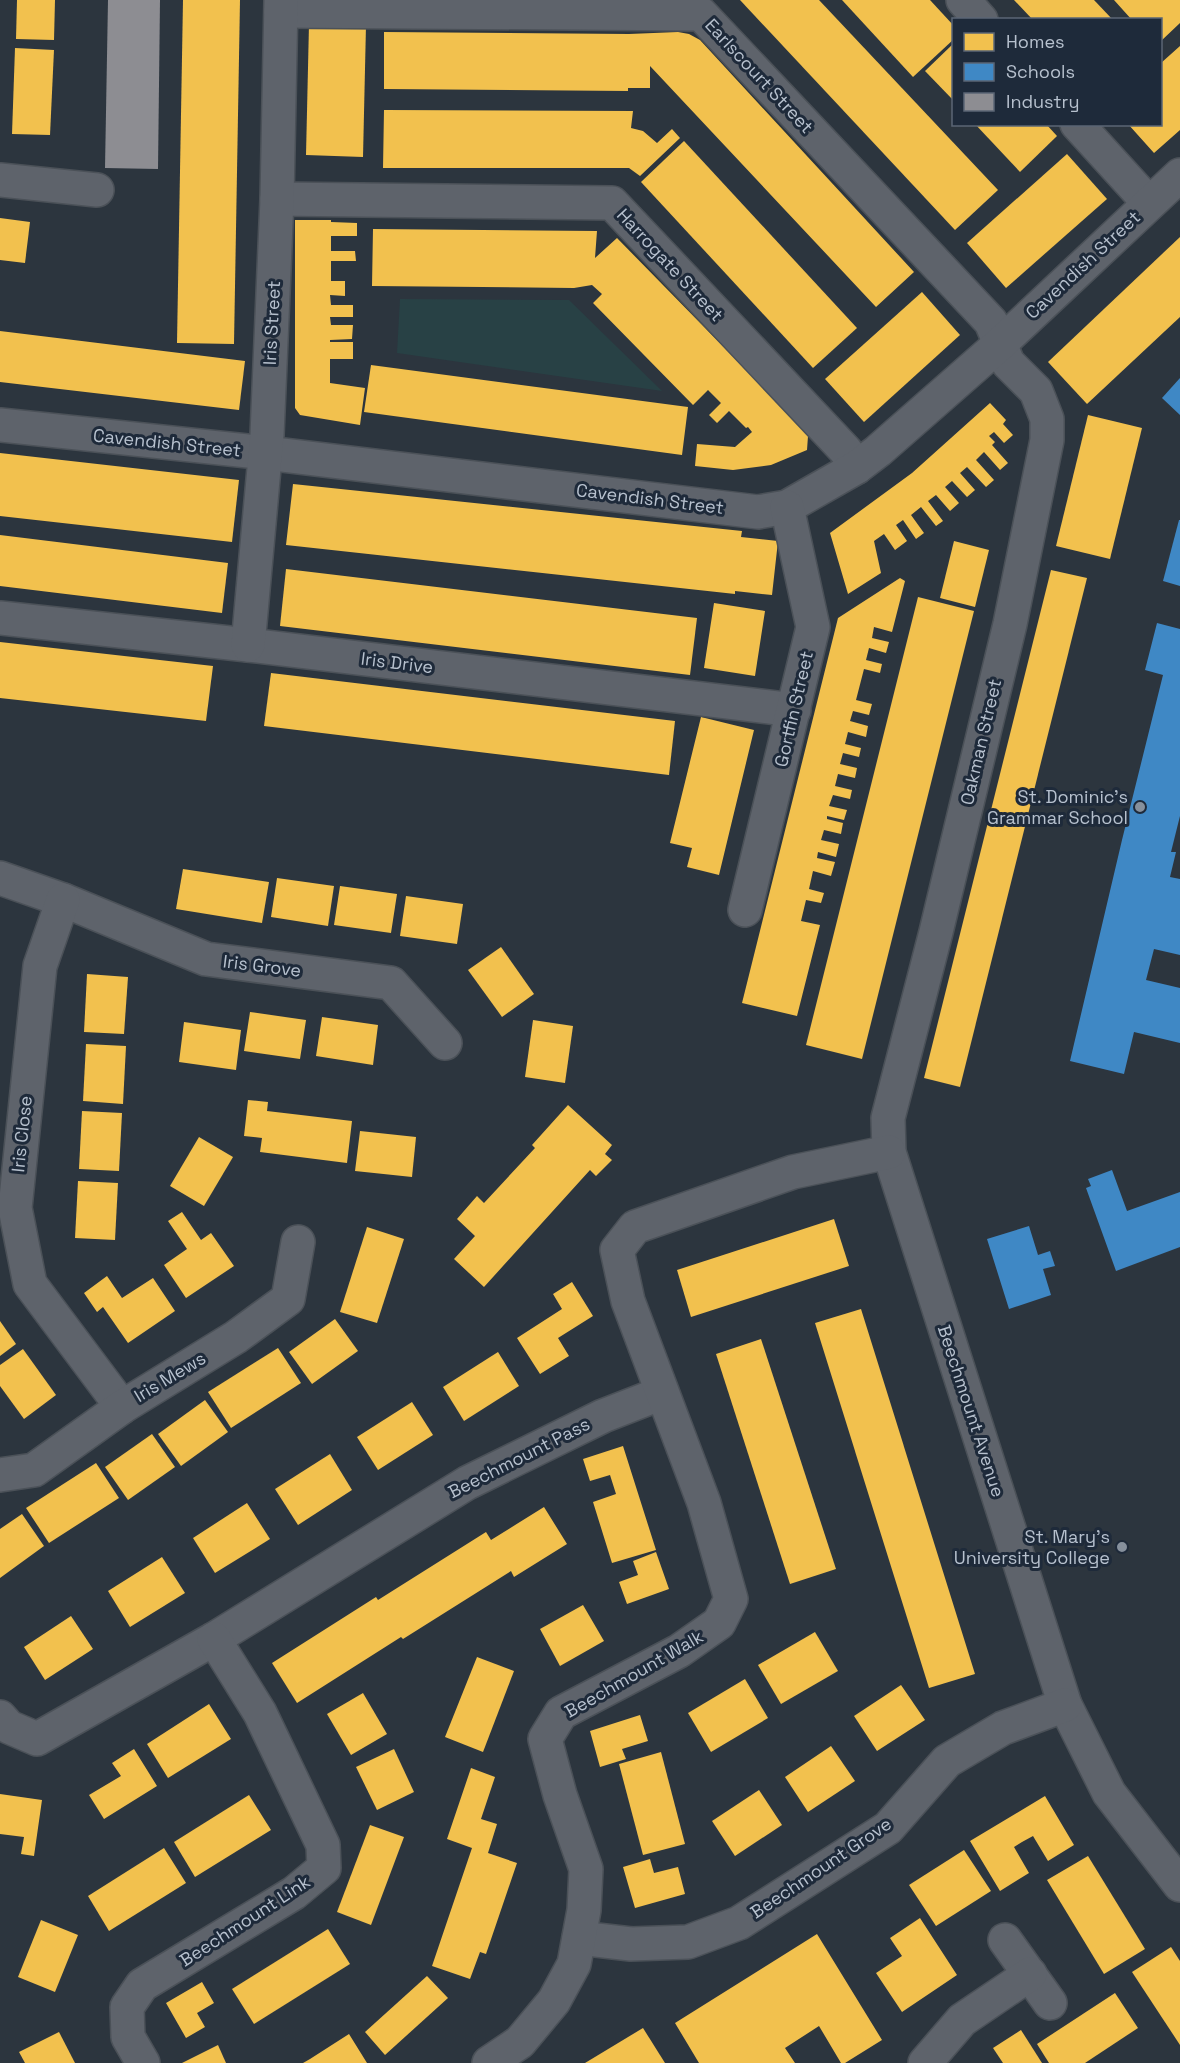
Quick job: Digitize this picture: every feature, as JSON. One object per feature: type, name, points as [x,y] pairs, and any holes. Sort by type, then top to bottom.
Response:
[{"type":"street","points":[[963,0],[979,18]]},
{"type":"street","name":"Iris Street","points":[[248,645],[266,453],[277,199],[281,6]]},
{"type":"street","name":"Earlscourt Street","points":[[281,6],[701,14],[991,322],[1000,344]]},
{"type":"street","points":[[1079,126],[1149,203]]},
{"type":"street","name":"Cavendish Street","points":[[0,425],[266,453],[758,512],[787,507],[857,467],[878,451],[1000,344],[1180,175]]},
{"type":"street","points":[[0,180],[98,190]]},
{"type":"street","name":"Harrogate Street","points":[[277,199],[612,202],[845,450],[857,467]]},
{"type":"street","name":"Oakman Street","points":[[889,1152],[888,1118],[939,921],[1010,624],[1047,440],[1047,419],[1036,391],[1008,363],[1000,344]]},
{"type":"street","name":"Gortfin Street","points":[[745,910],[813,627],[787,507]]},
{"type":"street","name":"Iris Drive","points":[[0,618],[248,645],[794,711]]},
{"type":"street","points":[[0,878],[63,900]]},
{"type":"street","name":"Iris Grove","points":[[63,900],[206,959],[391,983],[445,1043]]},
{"type":"street","name":"Iris Close","points":[[63,900],[40,966],[7,1208],[30,1284],[122,1407]]},
{"type":"street","points":[[662,1393],[628,1301],[617,1250],[634,1227],[793,1172],[889,1152]]},
{"type":"street","name":"Beechmount Avenue","points":[[889,1152],[1065,1705],[1109,1794],[1180,1886]]},
{"type":"street","name":"Iris Mews","points":[[0,1474],[34,1470],[122,1407],[236,1337],[288,1299],[298,1242]]},
{"type":"street","name":"Beechmount Pass","points":[[0,1717],[9,1727],[37,1739],[214,1639],[467,1483],[603,1416],[662,1393]]},
{"type":"street","name":"Beechmount Walk","points":[[489,2063],[520,2042],[554,2001],[574,1965],[584,1910],[586,1869],[560,1795],[545,1739],[561,1713],[679,1651],[720,1623],[731,1599],[704,1503],[662,1393]]},
{"type":"street","name":"Beechmount Link","points":[[143,2063],[128,2037],[127,2007],[142,1985],[294,1893],[324,1868],[323,1845],[260,1713],[214,1639]]},
{"type":"street","name":"Beechmount Grove","points":[[579,1938],[632,1944],[688,1942],[739,1923],[888,1828],[947,1761],[1003,1728],[1065,1705]]},
{"type":"street","points":[[1005,1940],[1050,2003]]},
{"type":"street","points":[[925,2063],[962,2020],[1030,1974]]},
{"type":"green space","points":[[400,299],[569,300],[662,391],[397,353]]},
{"type":"building: Homes","points":[[17,0],[55,0],[54,40],[16,39]]},
{"type":"building: Homes","points":[[183,0],[240,0],[234,344],[177,343]]},
{"type":"building: Homes","points":[[740,0],[819,0],[998,190],[955,230]]},
{"type":"building: Homes","points":[[842,0],[930,0],[952,24],[952,41],[913,77]]},
{"type":"building: Homes","points":[[1014,0],[1094,0],[1111,18],[1031,18]]},
{"type":"building: Homes","points":[[1114,0],[1180,0],[1180,23],[1162,40],[1162,18],[1130,18]]},
{"type":"building: Homes","points":[[309,24],[366,25],[363,157],[306,155]]},
{"type":"building: Homes","points":[[384,32],[629,34],[678,32],[689,34],[700,40],[914,272],[876,307],[650,66],[650,88],[628,88],[628,91],[384,89]]},
{"type":"building: Homes","points":[[952,45],[952,99],[925,71]]},
{"type":"building: Homes","points":[[1180,46],[1180,130],[1154,153],[1130,126],[1162,126],[1162,62]]},
{"type":"building: Homes","points":[[15,48],[54,50],[50,135],[12,134]]},
{"type":"building: Homes","points":[[384,110],[633,111],[631,128],[643,131],[657,143],[672,129],[680,138],[640,176],[629,168],[383,168]]},
{"type":"building: Homes","points":[[977,126],[1048,126],[1057,136],[1020,172]]},
{"type":"building: Homes","points":[[684,141],[857,328],[813,368],[641,182]]},
{"type":"building: Homes","points":[[1067,154],[1107,199],[1006,288],[967,243]]},
{"type":"building: Homes","points":[[0,218],[30,222],[25,263],[0,260]]},
{"type":"building: Homes","points":[[295,220],[357,223],[357,236],[331,236],[331,251],[355,251],[356,261],[331,261],[331,281],[345,281],[345,296],[330,295],[331,305],[353,305],[353,317],[330,317],[331,325],[353,325],[352,339],[330,340],[330,342],[353,342],[353,359],[330,359],[330,383],[365,388],[360,425],[300,415],[295,408]]},
{"type":"building: Homes","points":[[373,229],[597,231],[595,258],[617,238],[794,419],[808,436],[807,450],[771,465],[733,470],[695,466],[697,444],[735,447],[752,432],[729,411],[717,423],[709,415],[721,403],[708,390],[693,405],[593,303],[602,294],[592,285],[574,288],[372,286]]},
{"type":"building: Homes","points":[[1180,237],[1180,317],[1087,404],[1048,362]]},
{"type":"building: Homes","points":[[922,292],[960,335],[864,422],[825,379]]},
{"type":"building: Homes","points":[[0,331],[245,361],[239,410],[0,382]]},
{"type":"building: Homes","points":[[371,365],[688,407],[682,455],[364,412]]},
{"type":"building: Homes","points":[[990,403],[1006,420],[1003,424],[1013,435],[1004,443],[994,432],[989,436],[995,442],[992,445],[1008,463],[1000,470],[984,452],[976,460],[994,480],[986,487],[967,467],[960,473],[975,490],[967,497],[952,481],[945,487],[959,503],[950,511],[936,495],[928,501],[943,521],[936,526],[921,507],[911,515],[924,533],[916,539],[903,520],[896,525],[907,541],[895,550],[884,534],[874,541],[881,573],[848,594],[830,533],[912,473]]},
{"type":"building: Homes","points":[[1088,415],[1142,428],[1110,559],[1056,546]]},
{"type":"building: Homes","points":[[0,453],[239,480],[232,542],[0,516]]},
{"type":"building: Homes","points":[[293,484],[742,531],[741,537],[778,541],[772,595],[735,591],[735,594],[286,545]]},
{"type":"building: Homes","points":[[0,535],[228,563],[222,613],[0,586]]},
{"type":"building: Homes","points":[[954,541],[989,550],[975,607],[940,598]]},
{"type":"building: Homes","points":[[286,569],[697,618],[690,675],[280,626]]},
{"type":"building: Homes","points":[[1051,570],[1087,578],[960,1087],[924,1078]]},
{"type":"building: Homes","points":[[900,578],[905,581],[892,632],[874,627],[872,638],[889,642],[886,653],[869,648],[866,660],[882,664],[880,673],[864,669],[856,700],[872,704],[869,715],[853,711],[850,721],[868,726],[866,737],[848,732],[845,744],[861,748],[859,757],[843,753],[840,764],[857,768],[855,778],[838,774],[835,786],[852,790],[850,799],[833,795],[829,806],[847,810],[844,820],[827,816],[827,819],[843,823],[841,834],[824,830],[821,840],[839,844],[836,857],[818,852],[817,858],[835,862],[831,876],[813,871],[809,889],[824,893],[821,903],[806,900],[801,921],[820,925],[797,1016],[742,1003],[838,618]]},
{"type":"building: Homes","points":[[918,597],[974,611],[862,1059],[806,1045]]},
{"type":"building: Homes","points":[[714,603],[765,611],[755,676],[704,668]]},
{"type":"building: Homes","points":[[0,642],[213,666],[206,721],[0,698]]},
{"type":"building: Homes","points":[[271,673],[675,721],[669,775],[264,726]]},
{"type":"building: Homes","points":[[701,717],[754,730],[719,875],[687,867],[692,848],[670,843]]},
{"type":"building: Homes","points":[[183,869],[269,882],[262,923],[176,909]]},
{"type":"building: Homes","points":[[277,878],[334,886],[328,926],[271,917]]},
{"type":"building: Homes","points":[[340,886],[397,894],[391,933],[334,925]]},
{"type":"building: Homes","points":[[406,896],[463,904],[457,944],[400,936]]},
{"type":"building: Homes","points":[[501,947],[534,994],[502,1017],[468,970]]},
{"type":"building: Homes","points":[[87,974],[128,977],[124,1034],[84,1032]]},
{"type":"building: Homes","points":[[250,1012],[306,1020],[300,1059],[244,1051]]},
{"type":"building: Homes","points":[[322,1017],[378,1025],[373,1065],[316,1056]]},
{"type":"building: Homes","points":[[533,1020],[573,1026],[565,1083],[525,1077]]},
{"type":"building: Homes","points":[[184,1022],[241,1030],[236,1070],[179,1062]]},
{"type":"building: Homes","points":[[86,1044],[126,1046],[123,1104],[83,1101]]},
{"type":"building: Homes","points":[[248,1100],[268,1102],[267,1111],[352,1121],[347,1163],[260,1152],[262,1138],[244,1136]]},
{"type":"building: Homes","points":[[568,1105],[612,1145],[605,1154],[612,1160],[596,1176],[590,1170],[484,1287],[454,1259],[475,1236],[457,1219],[477,1196],[484,1203],[535,1148],[532,1145]]},
{"type":"building: Homes","points":[[82,1111],[122,1113],[119,1171],[79,1169]]},
{"type":"building: Homes","points":[[360,1131],[416,1137],[412,1177],[355,1171]]},
{"type":"building: Homes","points":[[199,1137],[233,1157],[204,1206],[170,1186]]},
{"type":"building: Homes","points":[[78,1181],[118,1183],[115,1240],[75,1238]]},
{"type":"building: Homes","points":[[182,1212],[201,1240],[211,1233],[234,1266],[186,1298],[164,1265],[187,1249],[168,1221]]},
{"type":"building: Homes","points":[[834,1219],[849,1266],[691,1317],[677,1270]]},
{"type":"building: Homes","points":[[367,1227],[404,1239],[377,1323],[340,1312]]},
{"type":"building: Homes","points":[[107,1276],[122,1298],[153,1278],[175,1311],[128,1343],[103,1307],[97,1312],[84,1293]]},
{"type":"building: Homes","points":[[572,1282],[593,1316],[558,1338],[569,1356],[540,1374],[517,1338],[562,1309],[553,1294]]},
{"type":"building: Homes","points":[[861,1309],[975,1674],[929,1688],[815,1323]]},
{"type":"building: Homes","points":[[335,1319],[358,1351],[312,1384],[289,1352]]},
{"type":"building: Homes","points":[[0,1321],[16,1344],[0,1356]]},
{"type":"building: Homes","points":[[761,1339],[836,1569],[790,1584],[716,1354]]},
{"type":"building: Homes","points":[[278,1348],[301,1383],[231,1428],[208,1392]]},
{"type":"building: Homes","points":[[23,1349],[56,1395],[24,1419],[0,1386],[0,1365]]},
{"type":"building: Homes","points":[[498,1352],[519,1386],[464,1421],[443,1387]]},
{"type":"building: Homes","points":[[205,1400],[228,1432],[181,1466],[158,1434]]},
{"type":"building: Homes","points":[[412,1402],[433,1435],[378,1470],[357,1437]]},
{"type":"building: Homes","points":[[152,1434],[175,1467],[128,1500],[105,1467]]},
{"type":"building: Homes","points":[[623,1446],[656,1550],[612,1563],[593,1502],[616,1494],[610,1475],[590,1481],[583,1459]]},
{"type":"building: Homes","points":[[330,1454],[352,1490],[298,1525],[275,1489]]},
{"type":"building: Homes","points":[[96,1463],[119,1498],[49,1543],[26,1508]]},
{"type":"building: Homes","points":[[247,1503],[270,1539],[215,1573],[193,1538]]},
{"type":"building: Homes","points":[[544,1507],[567,1544],[514,1577],[511,1571],[297,1703],[272,1663],[376,1597],[378,1600],[486,1532],[491,1540]]},
{"type":"building: Homes","points":[[22,1514],[44,1546],[0,1578],[0,1529]]},
{"type":"building: Homes","points":[[656,1552],[669,1589],[627,1604],[619,1582],[638,1575],[633,1561]]},
{"type":"building: Homes","points":[[162,1557],[185,1593],[130,1627],[108,1591]]},
{"type":"building: Homes","points":[[583,1605],[604,1641],[560,1666],[540,1629]]},
{"type":"building: Homes","points":[[71,1616],[93,1649],[45,1680],[24,1647]]},
{"type":"building: Homes","points":[[815,1632],[838,1671],[781,1704],[758,1665]]},
{"type":"building: Homes","points":[[477,1657],[514,1671],[483,1752],[445,1737]]},
{"type":"building: Homes","points":[[745,1679],[768,1718],[711,1752],[688,1713]]},
{"type":"building: Homes","points":[[901,1685],[925,1720],[877,1751],[854,1716]]},
{"type":"building: Homes","points":[[363,1693],[387,1734],[351,1755],[327,1714]]},
{"type":"building: Homes","points":[[209,1704],[231,1739],[168,1778],[147,1744]]},
{"type":"building: Homes","points":[[640,1715],[648,1741],[622,1749],[626,1759],[600,1767],[590,1731]]},
{"type":"building: Homes","points":[[831,1746],[855,1781],[808,1812],[785,1777]]},
{"type":"building: Homes","points":[[134,1749],[157,1786],[104,1819],[89,1795],[121,1776],[112,1763]]},
{"type":"building: Homes","points":[[394,1749],[414,1792],[377,1810],[356,1767]]},
{"type":"building: Homes","points":[[661,1752],[685,1844],[643,1855],[619,1764]]},
{"type":"building: Homes","points":[[471,1768],[495,1777],[481,1819],[497,1824],[488,1853],[517,1863],[486,1954],[480,1952],[470,1979],[432,1966],[472,1848],[447,1839]]},
{"type":"building: Homes","points":[[759,1790],[782,1825],[735,1856],[712,1821]]},
{"type":"building: Homes","points":[[0,1794],[42,1800],[34,1856],[21,1854],[24,1837],[0,1834]]},
{"type":"building: Homes","points":[[249,1795],[271,1830],[195,1877],[174,1842]]},
{"type":"building: Homes","points":[[1045,1796],[1074,1845],[1048,1861],[1033,1836],[1022,1842],[1014,1847],[1029,1873],[1000,1891],[970,1841]]},
{"type":"building: Homes","points":[[370,1825],[404,1837],[371,1925],[337,1912]]},
{"type":"building: Homes","points":[[164,1848],[186,1883],[109,1931],[88,1896]]},
{"type":"building: Homes","points":[[964,1850],[991,1891],[936,1926],[909,1885]]},
{"type":"building: Homes","points":[[1088,1856],[1145,1949],[1104,1974],[1047,1880]]},
{"type":"building: Homes","points":[[650,1859],[654,1873],[678,1867],[685,1894],[635,1908],[623,1867]]},
{"type":"building: Homes","points":[[920,1918],[957,1975],[902,2012],[876,1973],[902,1956],[890,1938]]},
{"type":"building: Homes","points":[[41,1920],[78,1935],[55,1992],[18,1977]]},
{"type":"building: Homes","points":[[328,1929],[350,1964],[254,2024],[232,1989]]},
{"type":"building: Homes","points":[[817,1934],[882,2040],[845,2063],[841,2063],[819,2026],[785,2048],[795,2063],[699,2063],[675,2023]]},
{"type":"building: Homes","points":[[1171,1947],[1180,1961],[1180,2045],[1132,1972]]},
{"type":"building: Homes","points":[[427,1976],[448,1998],[385,2055],[365,2032]]},
{"type":"building: Homes","points":[[202,1982],[214,2003],[197,2013],[205,2027],[186,2038],[166,2003]]},
{"type":"building: Homes","points":[[1115,1993],[1138,2028],[1085,2063],[1049,2063],[1037,2044]]},
{"type":"building: Homes","points":[[643,2028],[665,2063],[585,2063]]},
{"type":"building: Homes","points":[[1021,2030],[1042,2063],[1003,2063],[993,2048]]},
{"type":"building: Homes","points":[[59,2032],[75,2063],[25,2063],[19,2052]]},
{"type":"building: Homes","points":[[349,2034],[367,2063],[303,2063],[310,2059]]},
{"type":"building: Homes","points":[[218,2045],[226,2063],[182,2063]]},
{"type":"building: Schools","points":[[1180,378],[1180,415],[1162,398]]},
{"type":"building: Schools","points":[[1180,520],[1180,586],[1163,581]]},
{"type":"building: Schools","points":[[1157,623],[1180,629],[1180,816],[1171,852],[1176,852],[1170,877],[1180,879],[1180,955],[1154,949],[1146,980],[1180,988],[1180,1043],[1134,1032],[1124,1074],[1070,1061],[1163,675],[1145,670]]},
{"type":"building: Schools","points":[[1112,1170],[1127,1211],[1180,1192],[1180,1247],[1116,1271],[1086,1188],[1091,1186],[1088,1179]]},
{"type":"building: Schools","points":[[1029,1226],[1038,1255],[1050,1251],[1055,1266],[1043,1269],[1051,1295],[1009,1309],[987,1239]]},
{"type":"building: Industry","points":[[108,0],[160,0],[158,169],[105,168]]},
{"type":"place","name":"St. Dominic's Grammar School","points":[[1140,807]]},
{"type":"place","name":"St. Mary's University College","points":[[1122,1547]]}]
